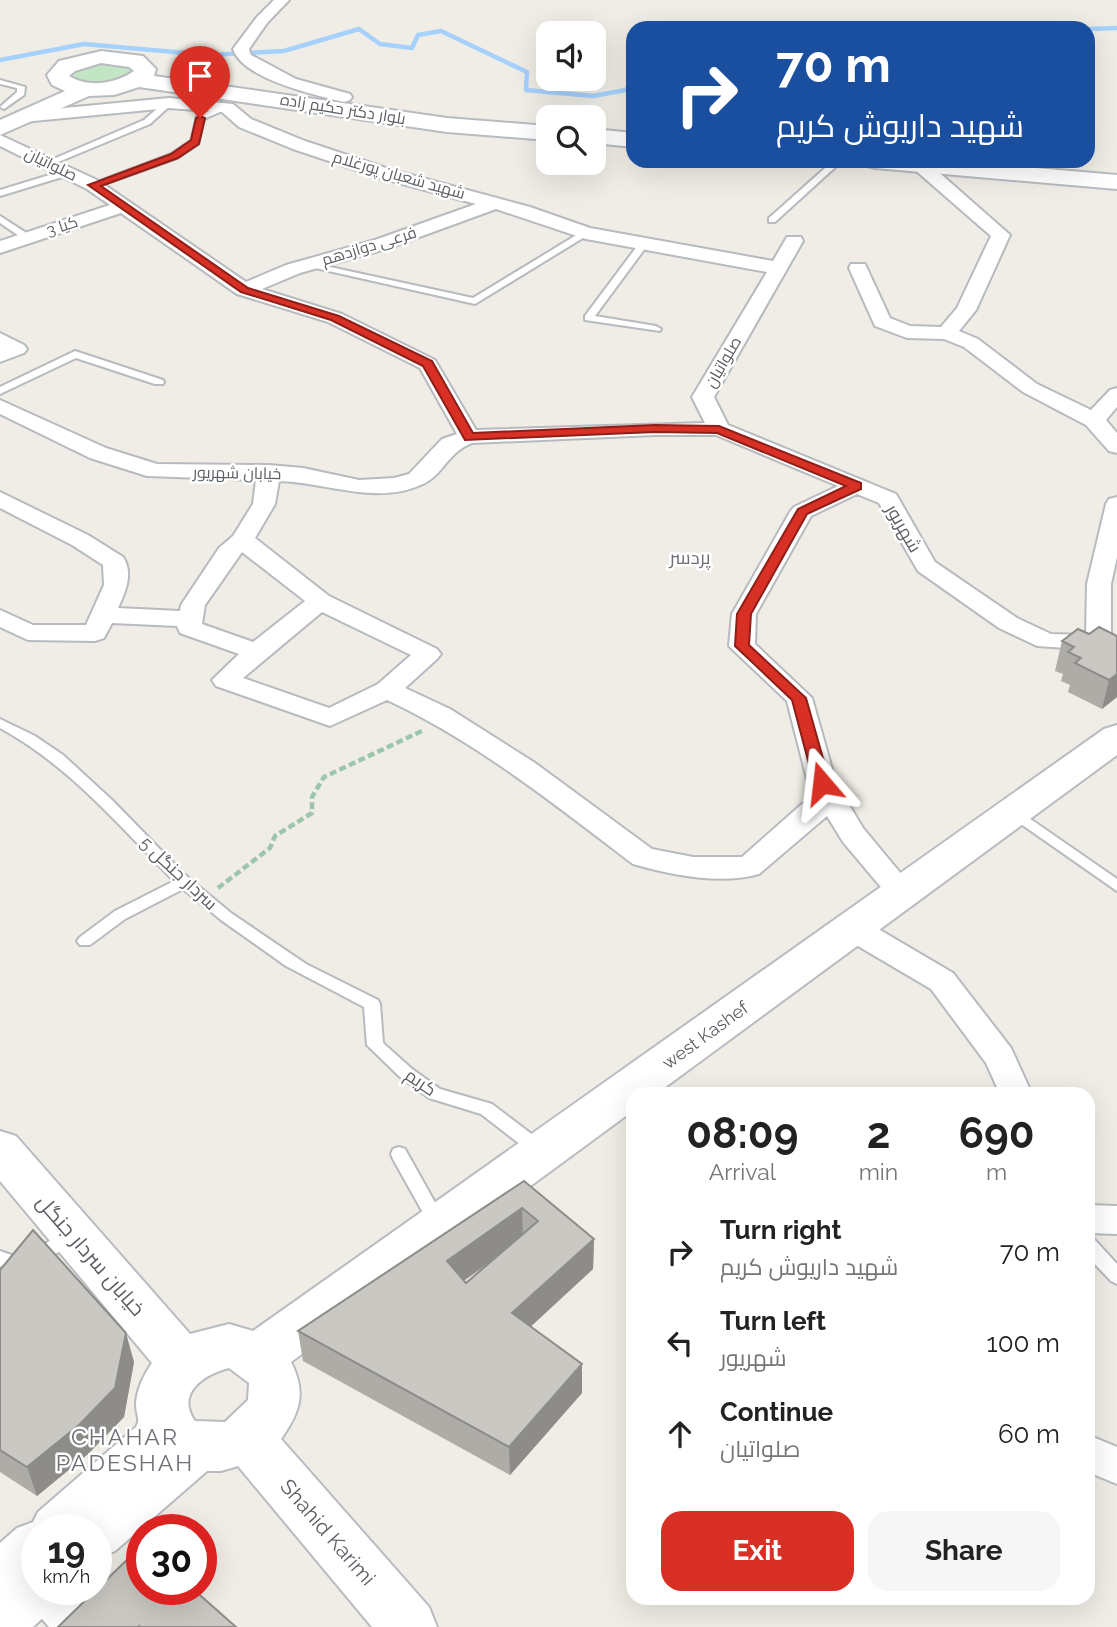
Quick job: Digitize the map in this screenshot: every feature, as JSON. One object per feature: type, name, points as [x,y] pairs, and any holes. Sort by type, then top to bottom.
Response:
[{"type":"main road","points":[[101,57],[126,58],[140,72],[116,87],[87,89],[8,115],[67,66],[76,62],[101,57]]},
{"type":"main road","name":"بلوار دکتر حکیم زاده","points":[[140,72],[536,121]]},
{"type":"main road","name":"بلوار دکتر حکیم زاده","points":[[140,72],[231,100],[447,125],[536,132]]},
{"type":"main road","points":[[58,75],[65,84],[87,89]]},
{"type":"main road","points":[[606,131],[626,129]]},
{"type":"main road","points":[[606,133],[626,138]]},
{"type":"main road","points":[[955,168],[1117,182]]},
{"type":"main road","points":[[1083,168],[1117,171]]},
{"type":"main road","name":"west Kashef","points":[[640,1087],[901,892],[1117,737]]},
{"type":"main road","name":"west Kashef","points":[[259,1356],[543,1152],[626,1097]]},
{"type":"main road","name":"خیابان سردار جنگل","points":[[0,1149],[183,1362]]},
{"type":"main road","points":[[75,1514],[155,1444],[203,1436],[261,1426],[270,1412],[275,1396],[275,1381],[269,1367],[259,1356],[245,1349],[213,1347],[197,1352],[170,1375],[162,1392],[161,1409],[203,1436]]},
{"type":"main road","points":[[112,1518],[203,1436]]},
{"type":"main road","name":"Shahid Karimi","points":[[203,1436],[409,1627]]},
{"type":"main road","points":[[0,1580],[21,1561]]},
{"type":"main road","points":[[0,1619],[21,1600]]},
{"type":"street","points":[[282,0],[262,20],[242,53],[289,82],[344,97]]},
{"type":"street","points":[[8,115],[231,100]]},
{"type":"street","name":"شهید شعبان پورغلام","points":[[231,100],[245,123],[299,145],[383,173],[495,203],[586,233],[778,268]]},
{"type":"street","name":"صلواتیان","points":[[0,140],[93,185],[244,290],[335,318],[428,364],[470,437]]},
{"type":"street","points":[[924,168],[1002,235],[966,310],[947,333]]},
{"type":"street","name":"فرعی دوازدهم","points":[[244,290],[307,265],[382,244],[495,203]]},
{"type":"street","name":"کیا 3","points":[[0,247],[125,206]]},
{"type":"street","name":"صلواتیان","points":[[719,429],[702,397],[794,241]]},
{"type":"street","points":[[858,268],[882,322],[907,332],[947,333],[971,343],[1030,388],[1094,420],[1117,446]]},
{"type":"street","points":[[0,339],[18,349],[0,356]]},
{"type":"street","points":[[1094,420],[1117,394]]},
{"type":"street","name":"خیابان شهریور","points":[[0,406],[98,453],[155,471],[269,472],[303,475],[359,487],[395,485],[417,479],[450,444],[470,437]]},
{"type":"street","points":[[470,437],[719,429]]},
{"type":"street","name":"شهریور","points":[[719,429],[888,499],[926,566],[1008,623],[1046,641],[1108,647]]},
{"type":"street","points":[[257,652],[189,628],[192,605],[227,553],[242,540],[264,504],[269,472]]},
{"type":"street","points":[[857,486],[802,512],[744,614],[742,646],[799,698],[822,783],[853,835],[901,892]]},
{"type":"street","points":[[0,499],[80,540],[115,562],[116,585],[99,624]]},
{"type":"street","points":[[1108,647],[1099,584],[1117,504]]},
{"type":"street","points":[[242,540],[320,601],[428,654],[387,690],[330,718],[225,680],[320,601]]},
{"type":"street","points":[[0,617],[28,632],[99,624],[190,619]]},
{"type":"street","points":[[387,690],[447,719],[525,769],[643,857],[693,867],[749,866],[812,811],[834,803]]},
{"type":"street","points":[[852,928],[942,981],[1000,1057],[1013,1087]]},
{"type":"street","points":[[1095,1219],[1117,1220]]},
{"type":"street","points":[[1095,1456],[1117,1466]]},
{"type":"street","points":[[57,1605],[77,1627]]},
{"type":"lane","points":[[0,82],[21,87],[21,93],[8,115]]},
{"type":"lane","points":[[93,185],[174,156],[195,142],[200,118],[231,100]]},
{"type":"lane","points":[[48,163],[147,122],[169,103]]},
{"type":"lane","points":[[772,220],[830,168]]},
{"type":"lane","points":[[0,193],[69,172]]},
{"type":"lane","points":[[0,219],[28,238]]},
{"type":"lane","points":[[307,265],[475,300],[586,233]]},
{"type":"lane","points":[[645,243],[589,318],[656,329]]},
{"type":"lane","points":[[0,391],[75,354],[159,382]]},
{"type":"lane","name":"سردار جنگل 5","points":[[0,723],[29,736],[87,780],[204,899],[293,964],[372,1004]]},
{"type":"lane","points":[[1013,812],[1117,886]]},
{"type":"lane","points":[[85,941],[120,915],[185,881]]},
{"type":"lane","name":"کریم","points":[[372,1004],[375,1045],[406,1073],[435,1094],[486,1109],[543,1152]]},
{"type":"lane","points":[[399,1154],[439,1226]]},
{"type":"lane","points":[[0,1258],[22,1266],[73,1234]]},
{"type":"lane","points":[[1095,1252],[1117,1276]]},
{"type":"path","points":[[204,899],[270,848],[275,836],[312,813],[312,797],[324,777],[447,719]]},
{"type":"green space","points":[[95,59],[139,68],[115,85],[68,82],[67,69]]},
{"type":"building","points":[[1099,627],[1117,636],[1117,674],[1109,680],[1075,663],[1081,658],[1068,652],[1074,647],[1062,641],[1078,629],[1089,634]]},
{"type":"building","points":[[524,1181],[594,1239],[512,1313],[582,1364],[509,1447],[298,1331]],"holes":[[[522,1208],[538,1221],[466,1283],[447,1261]]]},
{"type":"building","points":[[33,1230],[126,1333],[115,1388],[79,1425],[27,1467],[0,1450],[0,1270]]},
{"type":"building","points":[[126,1561],[126,1605],[211,1605],[236,1627],[58,1627],[81,1605],[112,1605],[112,1574]]},
{"type":"waterway","points":[[1095,29],[1117,28]]},
{"type":"waterway","points":[[0,60],[84,44],[209,55],[284,51],[359,29],[380,44],[412,48],[418,35],[441,31],[527,72],[526,90],[593,96],[626,90]]},
{"type":"district","name":"پردسر","points":[[690,557]]},
{"type":"district","name":"CHAHAR PADESHAH","points":[[125,1449]]},
{"type":"route","points":[[200,118],[195,142],[174,156],[93,185],[244,290],[335,318],[428,364],[470,437],[719,429],[857,486],[802,512],[744,614],[742,646],[799,698],[822,783]]}]
